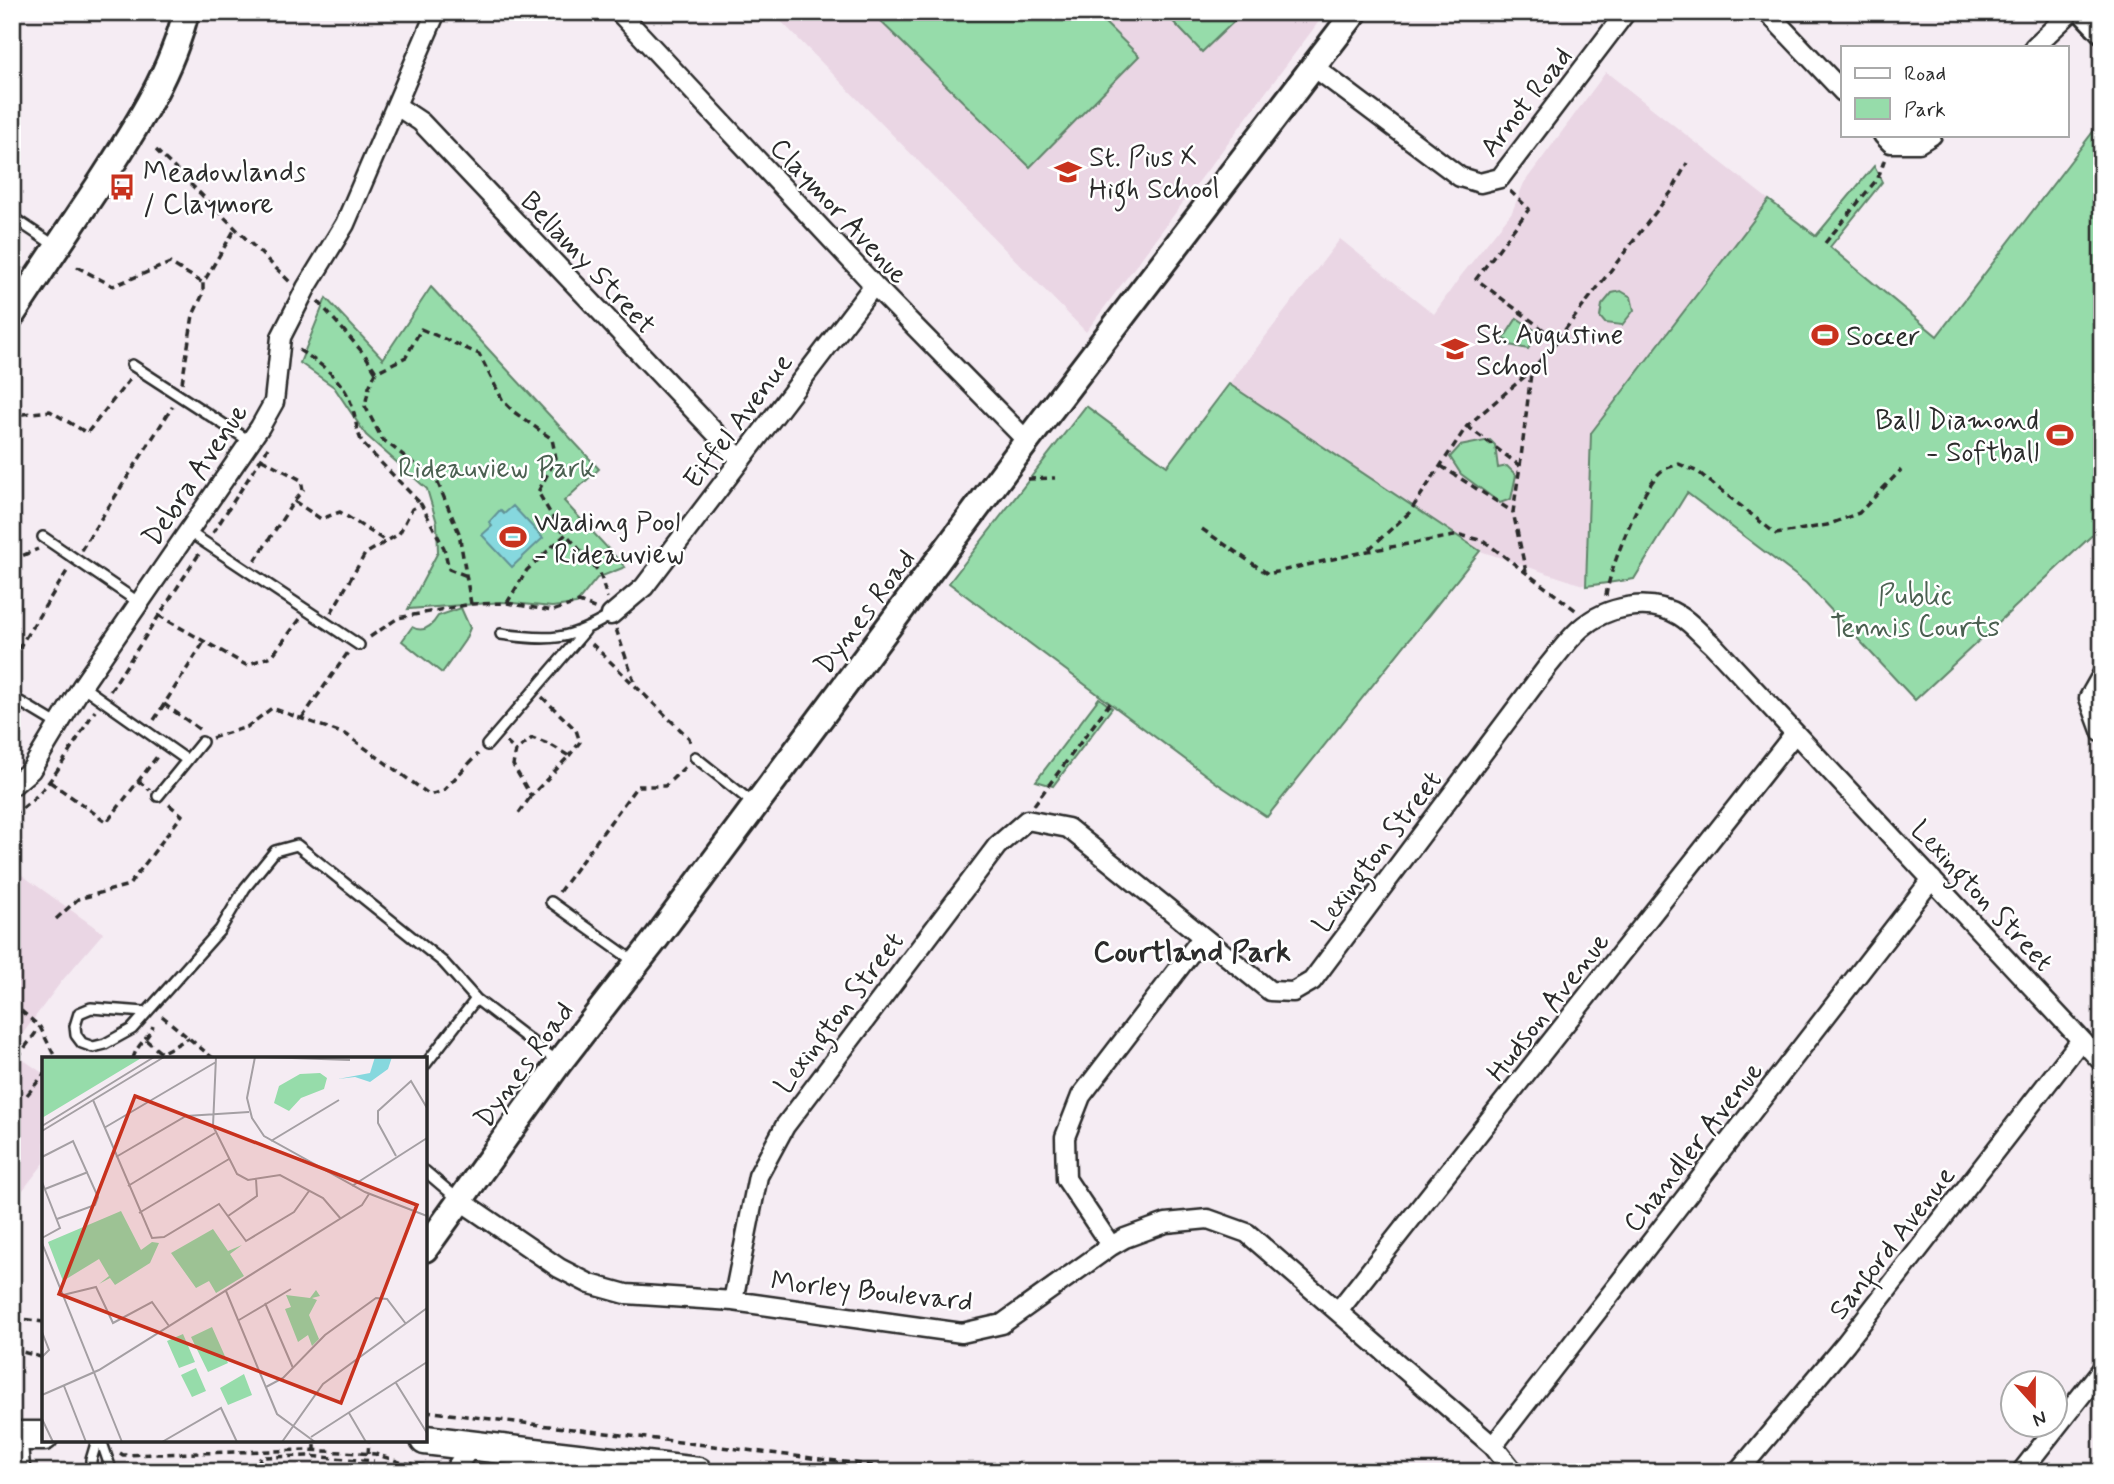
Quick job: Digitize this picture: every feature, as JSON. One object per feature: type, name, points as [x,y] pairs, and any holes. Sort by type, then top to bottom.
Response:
[{"type":"main road","points":[[427,1440],[668,1471],[698,1472]]},
{"type":"street","points":[[12,314],[135,129],[180,38],[186,12]]},
{"type":"street","name":"Debra Avenue","points":[[12,786],[32,769],[82,686],[248,446],[274,402],[281,337],[345,224],[436,12]]},
{"type":"street","name":"Claymor Avenue","points":[[619,12],[874,285],[1027,441]]},
{"type":"street","name":"Dynes Road","points":[[427,1246],[559,1063],[1027,441],[1355,12]]},
{"type":"street","name":"Arnot Road","points":[[1314,67],[1460,177],[1480,183],[1500,178],[1626,12]]},
{"type":"street","points":[[1767,12],[1841,90]]},
{"type":"street","points":[[2035,46],[2071,12]]},
{"type":"street","points":[[2085,12],[2102,30]]},
{"type":"street","name":"Bellamy Street","points":[[397,106],[421,122],[740,459]]},
{"type":"street","points":[[1887,139],[1919,143],[1930,136]]},
{"type":"street","name":"Eiffel Avenue","points":[[611,615],[644,587],[874,285]]},
{"type":"street","name":"Lexington Street","points":[[733,1301],[758,1177],[785,1126],[997,846],[1027,820],[1068,828],[1269,992],[1293,992],[1312,981],[1548,666],[1581,629],[1609,611],[1643,605],[1665,608],[1682,617],[1713,645],[2102,1062]]},
{"type":"street","points":[[2102,675],[2088,698],[2102,733]]},
{"type":"street","name":"Hudson Avenue","points":[[1339,1310],[1795,733]]},
{"type":"street","name":"Chandler Avenue","points":[[1493,1446],[1932,879]]},
{"type":"street","points":[[1111,1246],[1066,1179],[1065,1137],[1081,1096],[1202,938]]},
{"type":"street","name":"Sanford Avenue","points":[[1738,1472],[1846,1343],[2081,1040]]},
{"type":"street","name":"Morley Boulevard","points":[[461,1201],[559,1268],[590,1284],[626,1294],[733,1301],[962,1333],[1002,1324],[1125,1238],[1166,1223],[1208,1219],[1247,1233],[1493,1446],[1514,1472]]},
{"type":"street","points":[[2021,1472],[2102,1369]]},
{"type":"street","points":[[454,1471],[472,1445]]},
{"type":"lane","points":[[12,217],[58,247]]},
{"type":"lane","points":[[135,368],[248,446]]},
{"type":"lane","points":[[189,532],[359,645]]},
{"type":"lane","points":[[44,538],[138,602]]},
{"type":"lane","points":[[487,745],[585,631],[611,615]]},
{"type":"lane","points":[[501,634],[542,640],[585,631]]},
{"type":"lane","points":[[82,686],[187,760]]},
{"type":"lane","points":[[12,697],[57,724]]},
{"type":"lane","points":[[158,796],[202,742]]},
{"type":"lane","points":[[695,757],[755,805]]},
{"type":"lane","points":[[145,1012],[91,1008],[79,1013],[75,1026],[76,1035],[82,1043],[93,1047],[105,1044],[132,1029],[220,930],[245,888],[275,851],[297,845],[443,962],[476,999],[559,1063]]},
{"type":"lane","points":[[551,902],[636,964]]},
{"type":"lane","points":[[427,1062],[476,999]]},
{"type":"lane","points":[[427,1173],[461,1201]]},
{"type":"lane","points":[[24,1472],[26,1436]]},
{"type":"lane","points":[[90,1472],[90,1460],[98,1442]]},
{"type":"lane","points":[[100,1442],[112,1472]]},
{"type":"path","points":[[1825,243],[1878,178],[1887,139]]},
{"type":"path","points":[[156,150],[235,229],[305,291],[365,355],[376,372]]},
{"type":"path","points":[[1368,551],[1409,513],[1467,426],[1531,371],[1557,340],[1672,191],[1687,163]]},
{"type":"path","points":[[1500,178],[1528,209],[1476,279],[1557,340]]},
{"type":"path","points":[[12,659],[179,396],[193,315],[204,294],[203,283],[235,229]]},
{"type":"path","points":[[77,267],[113,286],[170,263],[203,283]]},
{"type":"path","points":[[471,604],[459,533],[437,481],[382,439],[365,406],[376,372],[406,357],[422,329],[479,354],[503,401],[552,439],[556,458],[538,492],[556,523],[600,573],[635,685]]},
{"type":"path","points":[[299,350],[320,363],[346,392],[352,406],[356,432],[363,444],[421,504],[444,548],[449,569],[467,576]]},
{"type":"path","points":[[12,408],[23,414],[50,411],[88,433],[135,368]]},
{"type":"path","points":[[1527,574],[1513,512],[1531,371]]},
{"type":"path","points":[[1467,426],[1520,466]]},
{"type":"path","points":[[247,573],[303,490],[301,480],[248,446]]},
{"type":"path","points":[[1609,611],[1605,597],[1618,552],[1649,487],[1662,470],[1679,464],[1698,472],[1776,534],[1827,526],[1859,513],[1901,470]]},
{"type":"path","points":[[1441,466],[1513,512]]},
{"type":"path","points":[[1028,479],[1055,478]]},
{"type":"path","points":[[294,500],[321,519],[340,512],[387,542]]},
{"type":"path","points":[[325,624],[365,554],[399,534],[412,509],[421,504]]},
{"type":"path","points":[[1202,529],[1268,574],[1368,551],[1460,535],[1484,541],[1591,621]]},
{"type":"path","points":[[507,603],[527,570],[566,534]]},
{"type":"path","points":[[12,561],[36,551],[44,538]]},
{"type":"path","points":[[302,718],[348,652],[398,618],[471,604],[507,603],[552,611],[579,602],[611,615]]},
{"type":"path","points":[[158,615],[246,665],[272,656],[306,611]]},
{"type":"path","points":[[551,902],[637,786],[665,786],[695,757],[689,738],[593,647],[585,631]]},
{"type":"path","points":[[147,730],[204,642]]},
{"type":"path","points":[[519,813],[580,742],[576,730],[535,690]]},
{"type":"path","points":[[1027,820],[1038,798],[1110,703]]},
{"type":"path","points":[[164,704],[212,738]]},
{"type":"path","points":[[202,742],[247,727],[272,708],[347,735],[430,795],[444,790],[487,745]]},
{"type":"path","points":[[497,734],[516,751]]},
{"type":"path","points":[[531,796],[513,765],[516,751],[532,738],[569,756]]},
{"type":"path","points":[[50,782],[107,822],[166,744]]},
{"type":"path","points":[[56,919],[78,899],[129,885],[182,815],[138,781]]},
{"type":"path","points":[[12,1003],[40,1027],[55,1057]]},
{"type":"path","points":[[145,1012],[164,1017],[212,1057]]},
{"type":"path","points":[[12,1068],[40,1027]]},
{"type":"path","points":[[158,1057],[189,1038]]},
{"type":"path","points":[[146,1040],[161,1053]]},
{"type":"path","points":[[27,1095],[42,1076]]},
{"type":"path","points":[[15,1318],[42,1322]]},
{"type":"path","points":[[12,1349],[42,1357]]},
{"type":"path","points":[[427,1412],[927,1472]]},
{"type":"path","points":[[315,1451],[316,1442]]},
{"type":"path","points":[[368,1454],[369,1442]]},
{"type":"path","points":[[116,1450],[123,1455],[315,1451],[368,1454],[454,1471]]},
{"type":"path","points":[[249,1472],[256,1467],[261,1457],[307,1456],[374,1461]]},
{"type":"shaded area","name":"St. Pius X High School","points":[[772,12],[1326,12],[1086,332]]},
{"type":"shaded area","name":"St. Augustine School","points":[[1606,72],[1769,200],[1591,433],[1586,586],[1480,551],[1229,384],[1340,239],[1434,314],[1512,212],[1524,183]]},
{"type":"shaded area","points":[[12,868],[103,933],[61,982],[12,1048]]},
{"type":"shaded area","points":[[12,1052],[42,1073],[42,1166],[12,1204]]},
{"type":"green space","points":[[871,12],[1094,12],[1139,56],[1030,167]]},
{"type":"green space","points":[[1164,12],[1244,12],[1202,52]]},
{"type":"green space","name":"Public Tennis Courts","points":[[2102,120],[2102,526],[1915,700],[1806,583],[1687,493],[1634,579],[1586,586],[1591,433],[1769,200],[1816,236],[1874,166],[1882,182],[1830,247],[1937,336]]},
{"type":"green space","name":"Rideauview Park","points":[[431,287],[599,469],[564,501],[625,567],[597,578],[576,604],[552,607],[503,602],[408,609],[438,552],[437,523],[427,489],[366,435],[334,387],[300,363],[326,298],[383,359]]},
{"type":"green space","points":[[1621,291],[1631,297],[1634,310],[1622,325],[1605,323],[1600,317],[1602,305],[1612,293]]},
{"type":"green space","points":[[1517,318],[1536,331],[1528,349],[1510,345],[1504,338]]},
{"type":"green space","points":[[1229,384],[1480,551],[1267,817],[1218,784],[949,583],[1086,406],[1167,466]]},
{"type":"green space","points":[[1490,440],[1495,445],[1498,468],[1507,466],[1516,475],[1511,499],[1500,503],[1461,474],[1450,457],[1460,446]]},
{"type":"green space","points":[[461,608],[470,628],[442,673],[402,641],[412,627],[424,629],[438,616]]},
{"type":"green space","points":[[1099,698],[1112,708],[1053,786],[1036,781]]},
{"type":"water","name":"Wading Pool - Rideauview","points":[[513,506],[543,538],[512,567],[482,535],[492,526],[489,522],[500,510],[504,514]]},
{"type":"place","name":"St. Pius X High School","points":[[1068,172]]},
{"type":"place","name":"Meadowlands / Claymore","points":[[122,187]]},
{"type":"place","name":"Soccer","points":[[1825,335]]},
{"type":"place","name":"St. Augustine School","points":[[1455,349]]},
{"type":"place","name":"Ball Diamond - Softball","points":[[2060,435]]},
{"type":"place","name":"Wading Pool - Rideauview","points":[[513,537]]},
{"type":"district","name":"Courtland Park","points":[[1192,951]]}]
